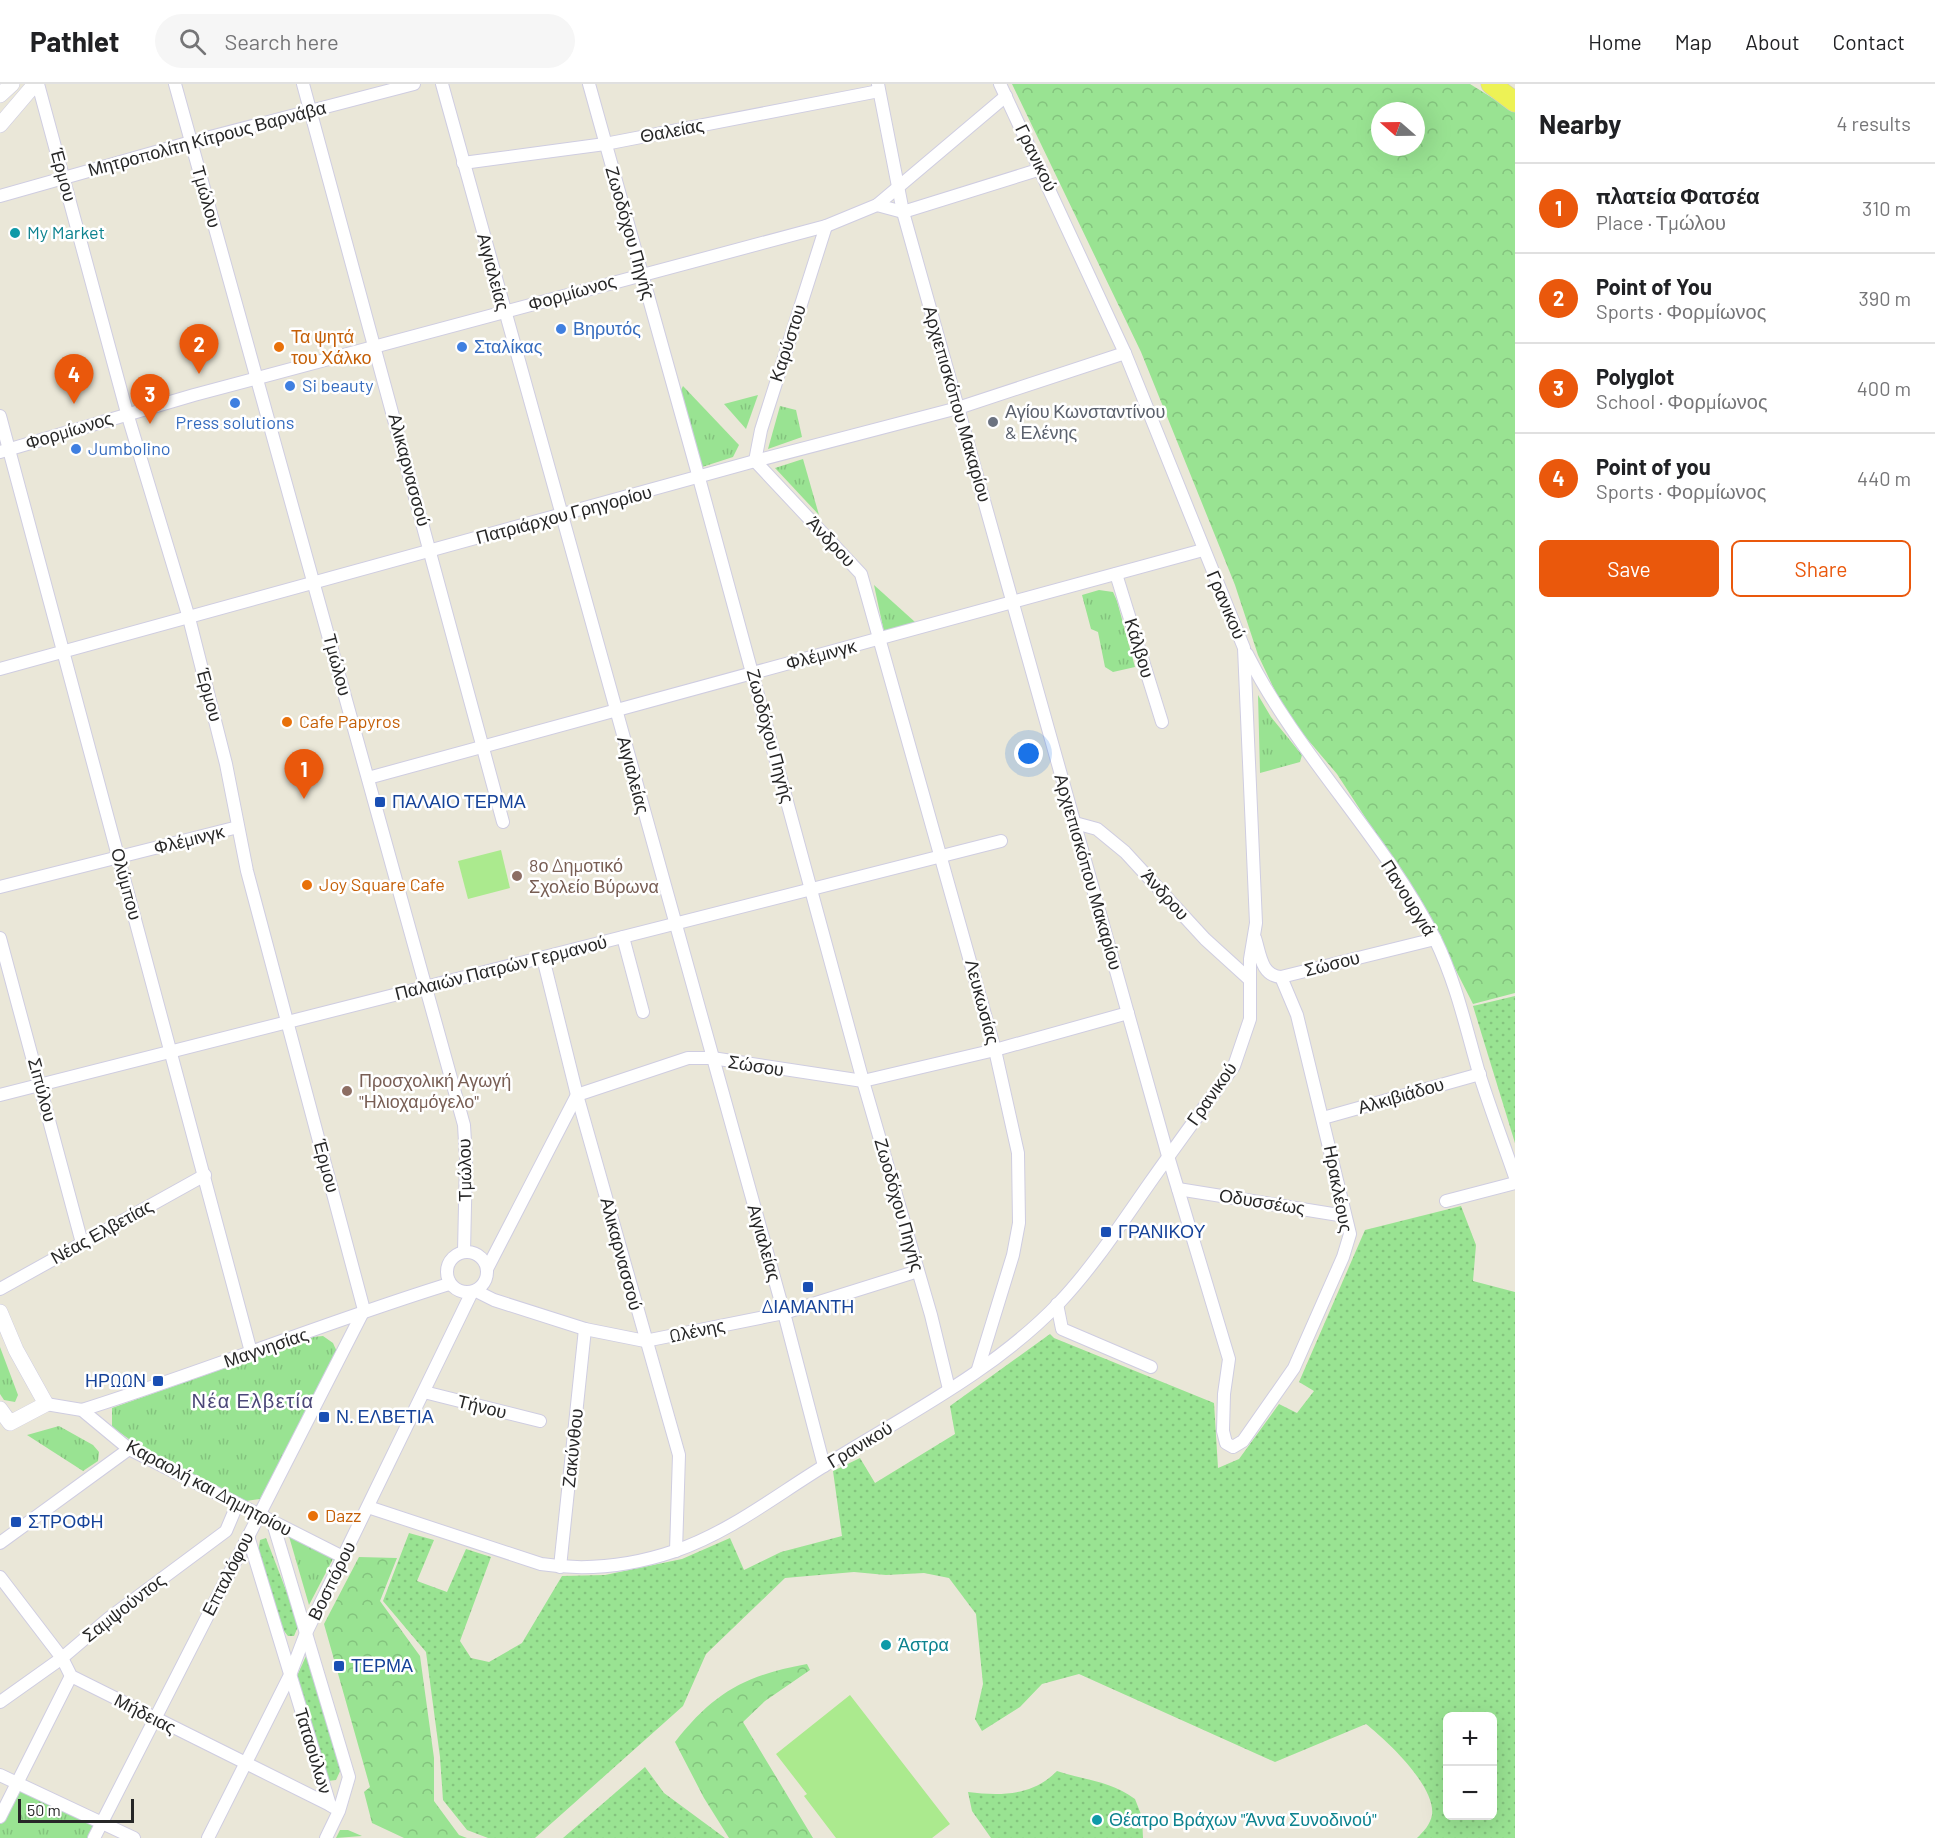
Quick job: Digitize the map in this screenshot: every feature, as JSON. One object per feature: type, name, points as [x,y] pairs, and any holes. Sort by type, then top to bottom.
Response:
[{"type":"main road","points":[[1491,84],[1515,102]]},
{"type":"street","points":[[0,125],[36,84]]},
{"type":"street","name":"Έρμου","points":[[36,84],[64,177],[127,413],[189,618],[226,764],[247,871],[364,1310]]},
{"type":"street","name":"Τμώλου","points":[[175,84],[464,1125],[466,1159],[464,1252]]},
{"type":"street","name":"Αλικαρνασσού","points":[[303,84],[503,822]]},
{"type":"street","name":"Μητροπολίτη Κίτρους Βαρνάβα","points":[[0,196],[191,142],[414,84]]},
{"type":"street","name":"Αιγιαλείας","points":[[442,84],[560,516],[784,1313],[824,1466]]},
{"type":"street","name":"Ζωοδόχου Πηγής","points":[[589,84],[812,889],[863,1082],[932,1315],[949,1389]]},
{"type":"street","name":"Γρανικού","points":[[368,1507],[541,1564],[560,1567],[617,1566],[675,1551],[728,1528],[949,1389],[1031,1329],[1057,1304],[1112,1237],[1234,1065],[1240,1053],[1250,1019],[1249,979],[1255,937],[1256,906],[1244,648],[1125,353],[1000,84]]},
{"type":"street","name":"Θαλείας","points":[[463,163],[606,144],[879,87]]},
{"type":"street","name":"Αρχιεπισκόπου Μακαρίου","points":[[879,87],[896,186],[903,212],[1168,1156],[1229,1359],[1224,1394],[1223,1431],[1226,1443],[1233,1447]]},
{"type":"street","name":"Φορμίωνος","points":[[4,451],[127,413],[257,377],[826,226],[877,205],[896,186],[1006,96]]},
{"type":"street","points":[[877,205],[903,212],[1041,169]]},
{"type":"street","name":"Καρύστου","points":[[755,461],[761,430],[826,226]]},
{"type":"street","name":"Πατριάρχου Γρηγορίου","points":[[0,669],[755,461],[958,408],[1125,353]]},
{"type":"street","name":"Ολύμπου","points":[[0,416],[4,451],[64,653],[251,1352]]},
{"type":"street","name":"Άνδρου","points":[[755,461],[861,574],[879,639]]},
{"type":"street","name":"Φλέμινγκ","points":[[368,778],[1203,550]]},
{"type":"street","name":"Κάλβου","points":[[1116,574],[1162,722]]},
{"type":"street","name":"Λευκωσίας","points":[[879,639],[995,1050],[1018,1153],[1019,1223],[1012,1255],[978,1369]]},
{"type":"street","name":"Πανουργιά","points":[[1244,648],[1275,708],[1318,762],[1415,904],[1435,939],[1460,1002],[1479,1074],[1515,1177]]},
{"type":"street","name":"Άνδρου","points":[[1075,823],[1097,829],[1125,852],[1214,948],[1249,979]]},
{"type":"street","name":"Φλέμινγκ","points":[[0,887],[238,827]]},
{"type":"street","name":"Παλαιών Πατρών Γερμανού","points":[[0,1095],[1001,841]]},
{"type":"street","points":[[623,937],[643,1012]]},
{"type":"street","name":"Σώσου","points":[[1255,937],[1263,967],[1268,973],[1281,977],[1435,939]]},
{"type":"street","name":"Σιπύλου","points":[[0,938],[82,1243]]},
{"type":"street","name":"Αλικαρνασσού","points":[[543,958],[577,1095],[679,1455],[675,1551]]},
{"type":"street","name":"Ηρακλέους","points":[[1233,1447],[1243,1441],[1294,1368],[1343,1257],[1350,1234],[1297,1015],[1281,977]]},
{"type":"street","name":"Σώσου","points":[[577,1095],[688,1058],[712,1058],[863,1082],[995,1050],[1128,1012]]},
{"type":"street","name":"Αλκιβιάδου","points":[[1323,1118],[1479,1074]]},
{"type":"street","points":[[487,1269],[483,1259],[474,1253],[464,1252],[454,1256],[448,1264],[446,1274],[450,1284],[459,1291],[474,1291],[485,1282],[487,1269],[577,1095]]},
{"type":"street","name":"Νέας Ελβετίας","points":[[0,1289],[205,1175]]},
{"type":"street","points":[[1446,1201],[1515,1183]]},
{"type":"street","name":"Οδυσσέως","points":[[1178,1189],[1345,1216]]},
{"type":"street","name":"Ωλένης","points":[[474,1291],[494,1300],[585,1329],[645,1341],[784,1313],[918,1271]]},
{"type":"street","name":"Μαγνησίας","points":[[82,1410],[314,1332],[364,1310],[450,1284]]},
{"type":"street","name":"Βοσπόρου","points":[[208,1838],[290,1675],[306,1633],[474,1291]]},
{"type":"street","points":[[1057,1304],[1062,1329],[1151,1367]]},
{"type":"street","name":"Επταλόφου","points":[[94,1838],[364,1310]]},
{"type":"street","points":[[0,1312],[16,1350],[46,1404]]},
{"type":"street","name":"Ζακύνθου","points":[[560,1567],[585,1329]]},
{"type":"street","name":"Τήνου","points":[[424,1392],[540,1420]]},
{"type":"street","points":[[0,1410],[5,1426],[46,1404],[82,1410]]},
{"type":"street","name":"Καραολή και Δημητρίου","points":[[82,1410],[129,1449],[258,1516],[344,1557]]},
{"type":"street","points":[[0,1543],[129,1449]]},
{"type":"street","name":"Σαμψούντος","points":[[0,1702],[62,1658],[109,1618],[226,1531],[237,1505]]},
{"type":"street","name":"Ταταούλων","points":[[273,1523],[349,1777],[335,1808]]},
{"type":"street","name":"Ταταούλων","points":[[248,1536],[290,1675],[335,1808]]},
{"type":"street","points":[[0,1577],[62,1658],[71,1676],[0,1817]]},
{"type":"street","name":"Μήδειας","points":[[71,1676],[335,1808]]},
{"type":"street","points":[[0,1775],[134,1838]]},
{"type":"street","points":[[326,1838],[335,1808]]},
{"type":"green space","points":[[1012,84],[1470,84],[1515,112],[1515,993],[1473,1004],[1439,937],[1402,874],[1337,774],[1286,714],[1258,655],[1235,585],[1141,352]]},
{"type":"green space","points":[[683,386],[739,445],[733,457],[699,468],[679,394]]},
{"type":"green space","points":[[758,395],[746,429],[724,404]]},
{"type":"green space","points":[[780,406],[796,410],[802,437],[768,449]]},
{"type":"green space","points":[[803,459],[819,515],[775,468]]},
{"type":"green space","points":[[874,585],[915,622],[884,632]]},
{"type":"green space","points":[[1099,590],[1113,592],[1135,667],[1113,672],[1105,667],[1098,632],[1091,629],[1082,595]]},
{"type":"green space","points":[[1258,695],[1271,717],[1302,755],[1300,762],[1260,773]]},
{"type":"green space","points":[[501,850],[510,888],[468,899],[458,861]]},
{"type":"green space","points":[[1515,996],[1515,1143],[1473,1006]]},
{"type":"green space","points":[[1461,1206],[1476,1245],[1473,1281],[1515,1292],[1515,1838],[1417,1838],[1428,1825],[1432,1815],[1431,1803],[1426,1791],[1397,1752],[1366,1724],[1275,1762],[1079,1674],[1042,1684],[1020,1707],[982,1731],[975,1719],[983,1684],[976,1614],[949,1578],[924,1573],[886,1575],[854,1572],[785,1578],[706,1654],[683,1706],[535,1838],[488,1838],[467,1830],[443,1800],[440,1757],[426,1652],[383,1601],[409,1533],[434,1540],[417,1581],[447,1592],[466,1549],[491,1557],[460,1641],[471,1658],[489,1662],[522,1643],[562,1576],[605,1575],[682,1559],[730,1538],[744,1570],[781,1552],[842,1536],[833,1471],[860,1458],[875,1483],[955,1434],[950,1406],[1050,1334],[1054,1338],[1214,1403],[1218,1468],[1239,1459],[1279,1404],[1297,1413],[1314,1391],[1299,1382],[1365,1230]]},
{"type":"green space","points":[[323,1336],[333,1343],[337,1352],[260,1499],[246,1501],[143,1449],[112,1427],[112,1408],[313,1337]]},
{"type":"green space","points":[[0,1347],[18,1395],[15,1402],[4,1400],[0,1394]]},
{"type":"green space","points":[[59,1426],[93,1445],[99,1452],[98,1461],[83,1471],[27,1435]]},
{"type":"green space","points":[[288,1533],[335,1555],[309,1605]]},
{"type":"green space","points":[[266,1538],[299,1624],[294,1636],[288,1636],[284,1631],[258,1554],[260,1540]]},
{"type":"green space","points":[[359,1557],[397,1558],[380,1601],[420,1656],[434,1758],[434,1801],[459,1835],[467,1838],[404,1838],[372,1823],[364,1792],[370,1787],[324,1624]]},
{"type":"green space","points":[[307,1654],[341,1769],[336,1780],[328,1781],[296,1678]]},
{"type":"green space","points":[[807,1664],[810,1670],[765,1701],[743,1722],[813,1838],[729,1838],[704,1798],[675,1742],[704,1710],[733,1688],[766,1674]]},
{"type":"green space","points":[[850,1695],[950,1824],[932,1838],[836,1838],[804,1796],[807,1794],[776,1754]]},
{"type":"green space","points":[[645,1767],[664,1793],[725,1838],[563,1838]]},
{"type":"green space","points":[[1057,1771],[1107,1784],[1135,1799],[1142,1817],[1143,1838],[991,1838],[972,1811],[968,1792],[1004,1794],[1027,1790],[1048,1779]]},
{"type":"green space","points":[[16,1783],[101,1822],[94,1838],[0,1838],[0,1817]]},
{"type":"green space","points":[[340,1830],[348,1830],[362,1836],[336,1838]]},
{"type":"place","name":"My Market","points":[[15,233]]},
{"type":"place","name":"Βηρυτός","points":[[561,329]]},
{"type":"place","name":"Τα ψητά του Χάλκο","points":[[279,347]]},
{"type":"place","name":"Σταλίκας","points":[[462,347]]},
{"type":"place","name":"Point of You","points":[[199,374]]},
{"type":"place","name":"Si beauty","points":[[290,386]]},
{"type":"place","name":"Press solutions","points":[[235,403]]},
{"type":"place","name":"Point of you","points":[[74,404]]},
{"type":"place","name":"Αγίου Κωνσταντίνου & Ελένης","points":[[993,422]]},
{"type":"place","name":"Polyglot","points":[[150,424]]},
{"type":"place","name":"Jumbolino","points":[[76,449]]},
{"type":"place","name":"Cafe Papyros","points":[[287,722]]},
{"type":"place","name":"πλατεία Φατσέα","points":[[304,799]]},
{"type":"place","name":"ΠΑΛΑΙΟ ΤΕΡΜΑ","points":[[380,802]]},
{"type":"place","name":"8ο Δημοτικό Σχολείο Βύρωνα","points":[[517,876]]},
{"type":"place","name":"Joy Square Cafe","points":[[307,885]]},
{"type":"place","name":"Προσχολική Αγωγή \"Ηλιοχαμόγελο\"","points":[[347,1091]]},
{"type":"place","name":"ΓΡΑΝΙΚΟΥ","points":[[1106,1232]]},
{"type":"place","name":"ΔΙΑΜΑΝΤΗ","points":[[808,1287]]},
{"type":"place","name":"ΗΡΩΩΝ","points":[[158,1381]]},
{"type":"place","name":"Ν. ΕΛΒΕΤΙΑ","points":[[324,1417]]},
{"type":"place","name":"Dazz","points":[[313,1516]]},
{"type":"place","name":"ΣΤΡΟΦΗ","points":[[16,1522]]},
{"type":"place","name":"Άστρα","points":[[886,1645]]},
{"type":"place","name":"ΤΕΡΜΑ","points":[[339,1666]]},
{"type":"place","name":"Θέατρο Βράχων \"Άννα Συνοδινού\"","points":[[1097,1820]]},
{"type":"district","name":"Νέα Ελβετία","points":[[253,1401]]}]
